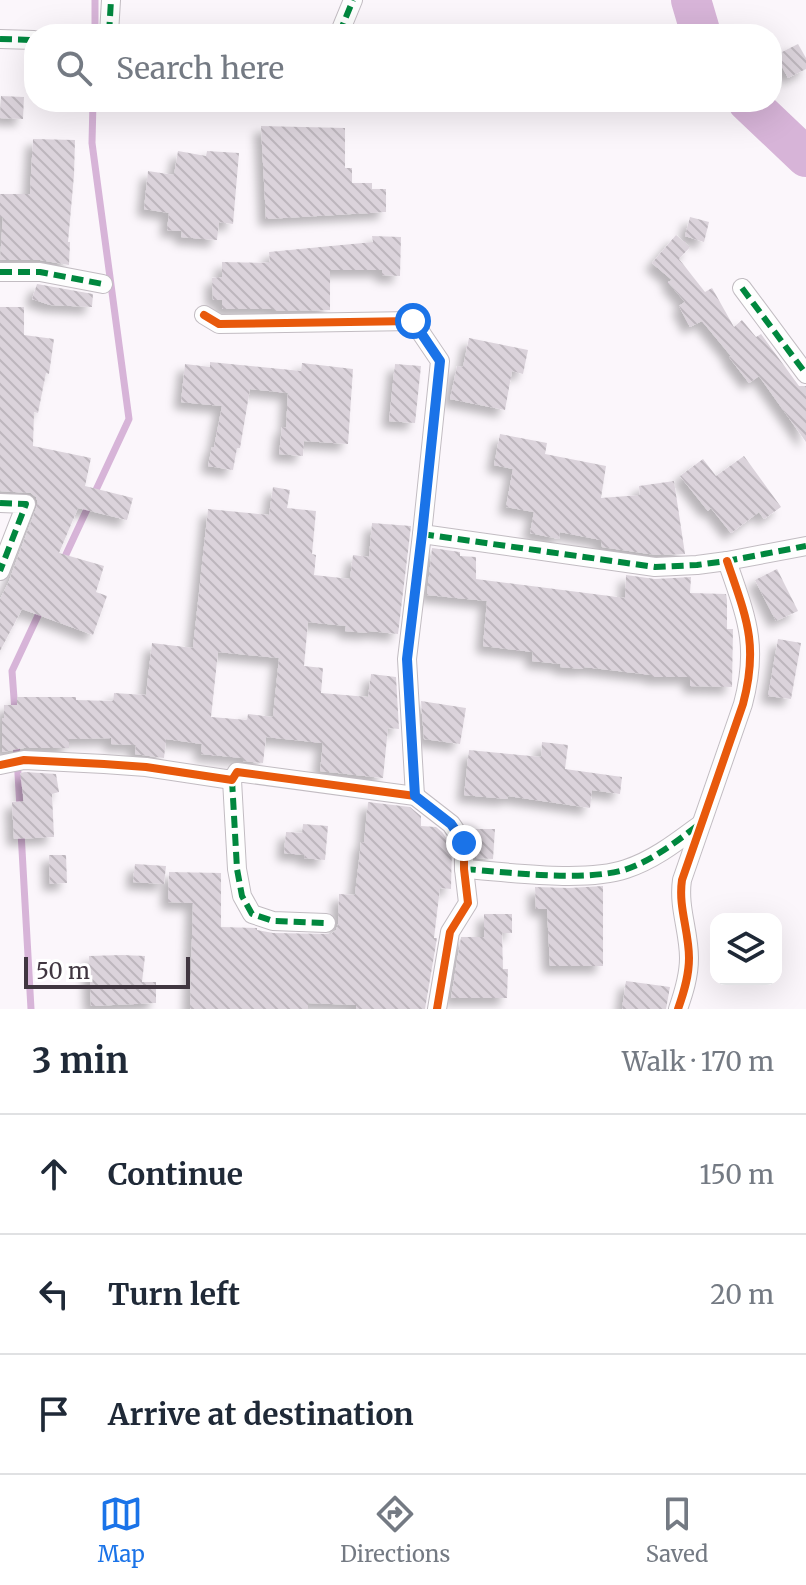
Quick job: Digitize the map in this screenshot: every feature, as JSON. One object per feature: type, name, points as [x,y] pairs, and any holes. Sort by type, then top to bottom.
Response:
[{"type":"street","points":[[110,24],[111,0]]},
{"type":"street","points":[[343,24],[353,0]]},
{"type":"street","points":[[0,39],[24,40]]},
{"type":"street","points":[[0,272],[40,272],[103,284]]},
{"type":"street","points":[[742,288],[806,374]]},
{"type":"street","points":[[204,315],[219,324],[413,321],[440,361],[407,659],[415,796]]},
{"type":"street","points":[[0,503],[26,504],[0,571]]},
{"type":"street","points":[[422,534],[655,567],[727,561],[806,546]]},
{"type":"street","points":[[678,1009],[689,955],[680,895],[682,880],[743,704],[751,662],[748,627],[727,561]]},
{"type":"street","points":[[0,765],[24,760],[146,767],[232,780]]},
{"type":"street","points":[[326,923],[273,921],[252,914],[242,896],[237,869],[232,780],[237,772],[415,796],[451,824],[464,843],[468,903],[450,932],[437,1009]]},
{"type":"street","points":[[464,869],[553,874],[605,873],[625,869],[650,858],[701,824]]},
{"type":"building","points":[[798,44],[806,58],[806,69],[788,78],[782,66],[782,52]]},
{"type":"building","points":[[1,96],[24,97],[23,119],[0,118]]},
{"type":"building","points":[[261,126],[345,128],[345,168],[352,168],[352,183],[372,183],[372,189],[386,189],[386,212],[266,219]]},
{"type":"building","points":[[33,139],[75,140],[69,265],[40,260],[0,260],[3,217],[0,217],[0,194],[30,194]]},
{"type":"building","points":[[178,151],[206,156],[207,151],[239,153],[233,224],[219,222],[217,240],[181,237],[182,231],[167,230],[169,213],[144,209],[148,171],[174,175]]},
{"type":"building","points":[[690,217],[709,222],[704,242],[685,236]]},
{"type":"building","points":[[676,235],[690,247],[679,259],[705,292],[712,288],[734,327],[742,320],[756,337],[761,334],[799,386],[806,386],[806,442],[759,376],[749,383],[702,321],[690,327],[679,306],[685,302],[668,282],[672,280],[652,263]]},
{"type":"building","points":[[372,236],[401,237],[400,276],[382,275],[382,270],[330,270],[330,310],[222,309],[222,300],[213,300],[212,278],[222,277],[222,262],[270,263],[269,252],[373,242]]},
{"type":"building","points":[[37,284],[93,294],[92,307],[50,305],[32,299]]},
{"type":"building","points":[[0,307],[24,307],[24,335],[54,339],[49,374],[46,373],[38,413],[34,412],[33,446],[91,458],[85,486],[133,498],[127,520],[78,508],[59,553],[104,566],[96,592],[107,596],[93,635],[22,609],[0,651],[0,599],[38,503],[31,493],[0,491]]},
{"type":"building","points":[[469,338],[528,350],[523,374],[512,371],[505,410],[450,399],[457,366],[463,367]]},
{"type":"building","points":[[210,362],[301,371],[302,363],[353,369],[348,444],[304,441],[303,456],[279,454],[282,427],[286,428],[288,393],[250,389],[233,470],[208,466],[222,406],[181,402],[185,364],[210,367]]},
{"type":"building","points":[[395,364],[421,366],[415,423],[389,421]]},
{"type":"building","points":[[500,434],[547,443],[545,454],[606,466],[601,498],[640,495],[639,486],[674,481],[685,554],[656,555],[602,547],[601,540],[560,532],[559,539],[530,533],[534,512],[506,507],[513,469],[494,465]]},
{"type":"building","points":[[744,456],[781,507],[764,519],[759,512],[731,533],[711,508],[708,511],[680,476],[703,459],[716,476]]},
{"type":"building","points":[[273,487],[290,490],[287,508],[316,511],[312,554],[316,555],[314,575],[350,579],[353,555],[369,557],[372,523],[411,526],[398,634],[345,631],[346,626],[308,622],[304,666],[323,668],[321,693],[368,697],[371,674],[396,677],[399,729],[388,728],[383,778],[320,771],[323,743],[266,737],[263,763],[201,754],[202,744],[166,739],[164,758],[135,754],[136,745],[111,744],[111,738],[69,739],[69,748],[24,748],[2,752],[4,705],[17,705],[17,697],[76,697],[76,700],[113,701],[114,693],[146,695],[152,643],[193,648],[208,509],[269,515]],"holes":[[[218,652],[279,658],[273,717],[248,714],[247,720],[211,717]]]},
{"type":"building","points":[[432,548],[476,557],[476,579],[625,598],[626,575],[655,579],[691,577],[690,593],[726,594],[727,629],[733,629],[732,687],[690,686],[690,677],[652,677],[584,667],[560,667],[561,664],[532,661],[533,652],[483,646],[487,601],[427,595]]},
{"type":"building","points":[[777,569],[798,611],[776,621],[755,580]]},
{"type":"building","points":[[778,639],[801,643],[791,699],[768,696]]},
{"type":"building","points":[[421,701],[466,708],[460,744],[424,739]]},
{"type":"building","points":[[542,742],[568,745],[565,769],[622,777],[620,794],[592,790],[590,808],[508,796],[507,799],[464,795],[469,750],[541,757]]},
{"type":"building","points":[[20,773],[56,774],[59,792],[52,794],[54,837],[14,839],[12,802],[24,801]]},
{"type":"building","points":[[368,802],[410,807],[421,816],[421,826],[436,827],[452,847],[451,889],[440,888],[434,938],[437,938],[425,1009],[356,1009],[356,1005],[308,1003],[308,1009],[190,1009],[193,903],[168,902],[169,872],[221,873],[221,927],[257,928],[273,933],[331,934],[338,924],[339,894],[355,895]]},
{"type":"building","points":[[303,824],[328,826],[325,860],[284,853],[286,832],[302,833]]},
{"type":"building","points":[[495,829],[493,859],[476,858],[476,842],[470,831]]},
{"type":"building","points":[[49,855],[66,855],[67,883],[50,884]]},
{"type":"building","points":[[135,864],[166,866],[164,884],[133,882]]},
{"type":"building","points":[[603,886],[603,966],[550,966],[547,909],[536,909],[535,887]]},
{"type":"building","points":[[484,914],[512,914],[512,933],[502,933],[503,969],[508,969],[507,998],[451,998],[461,937],[484,937]]},
{"type":"building","points":[[89,956],[145,956],[142,982],[156,982],[156,1003],[91,1006]]},
{"type":"building","points":[[626,981],[670,987],[666,1009],[622,1009]]},
{"type":"waterway","points":[[95,0],[95,24]]},
{"type":"waterway","points":[[691,0],[698,24]]},
{"type":"waterway","points":[[62,563],[129,419],[92,143],[93,112]]},
{"type":"waterway","points":[[759,112],[806,157]]},
{"type":"waterway","points":[[15,712],[12,671],[42,607]]},
{"type":"waterway","points":[[16,740],[20,808]]},
{"type":"waterway","points":[[21,832],[31,1009]]},
{"type":"marked path","points":[[110,24],[111,0]]},
{"type":"marked path","points":[[343,24],[353,0]]},
{"type":"marked path","points":[[0,39],[24,40]]},
{"type":"marked path","points":[[0,272],[40,272],[103,284]]},
{"type":"marked path","points":[[742,288],[806,374]]},
{"type":"marked path","points":[[0,503],[26,504],[0,571]]},
{"type":"marked path","points":[[422,534],[655,567],[727,561],[806,546]]},
{"type":"marked path","points":[[232,780],[237,869],[242,896],[252,914],[273,921],[326,923]]},
{"type":"marked path","points":[[464,869],[545,875],[607,874],[644,862],[698,825]]},
{"type":"cycle path","points":[[204,315],[219,324],[413,321],[440,361],[407,659],[415,796]]},
{"type":"cycle path","points":[[678,1009],[686,984],[689,958],[681,900],[682,880],[748,683],[748,631],[727,561]]},
{"type":"cycle path","points":[[0,765],[24,760],[104,764],[232,780],[237,772],[415,796],[451,824],[464,843],[468,903],[450,932],[437,1009]]},
{"type":"route","points":[[413,321],[440,361],[407,659],[415,796],[451,824],[464,843]]}]
